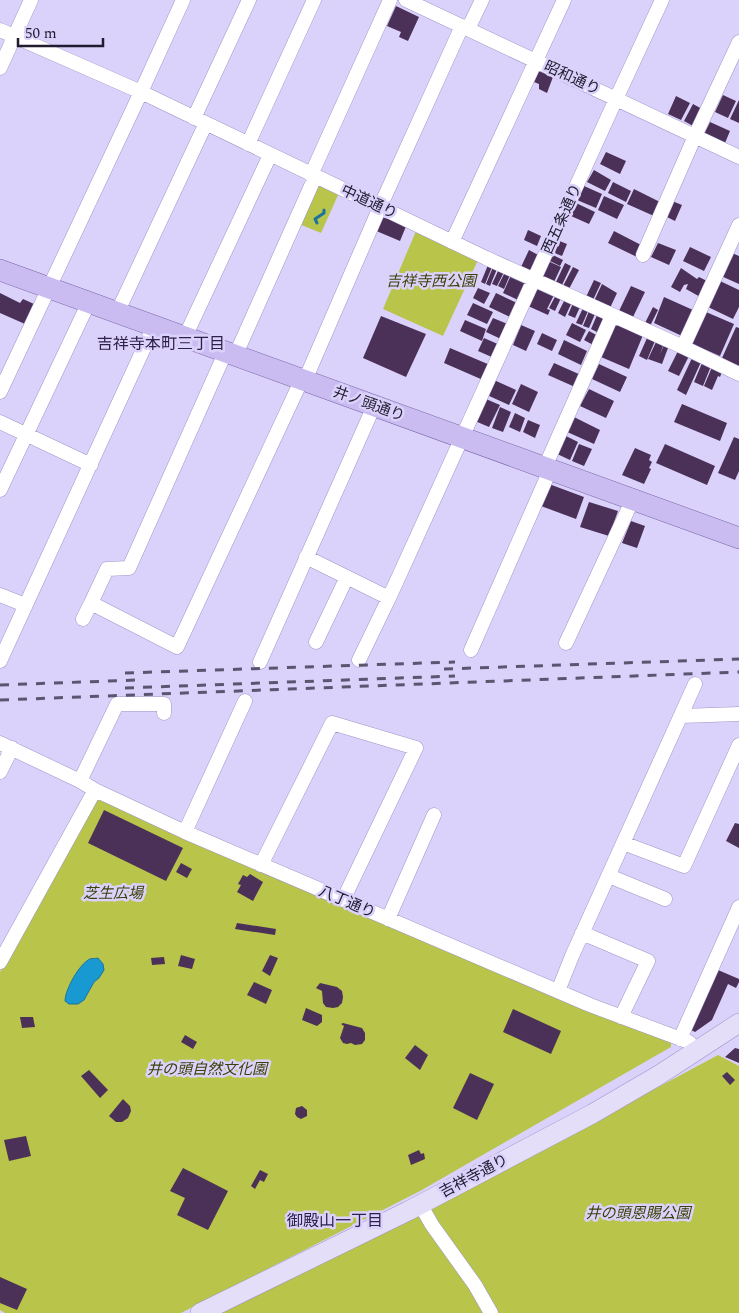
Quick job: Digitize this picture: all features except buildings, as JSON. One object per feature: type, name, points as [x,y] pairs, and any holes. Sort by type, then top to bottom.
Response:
[{"type":"main road","name":"井ノ頭通り","points":[[1,273],[50,287],[739,538]]},
{"type":"main road","name":"吉祥寺通り","points":[[200,1313],[420,1204],[592,1114],[739,1023]]},
{"type":"street","points":[[0,68],[31,0]]},
{"type":"street","points":[[0,392],[183,0]]},
{"type":"street","points":[[117,313],[249,0]]},
{"type":"street","points":[[248,144],[314,0]]},
{"type":"street","points":[[83,619],[107,569],[129,568],[313,176],[390,0]]},
{"type":"street","name":"昭和通り","points":[[406,0],[739,157]]},
{"type":"street","points":[[91,603],[177,647],[302,379],[309,371],[380,207],[465,28],[482,0]]},
{"type":"street","points":[[452,242],[564,0]]},
{"type":"street","name":"西五条通り","points":[[359,660],[662,0]]},
{"type":"street","name":"中道通り","points":[[0,30],[141,92],[452,242],[739,374]]},
{"type":"street","points":[[642,255],[739,42]]},
{"type":"street","points":[[185,337],[270,155]]},
{"type":"street","points":[[683,347],[739,225]]},
{"type":"street","points":[[0,490],[88,302]]},
{"type":"street","points":[[471,650],[547,477],[548,460],[612,316]]},
{"type":"street","points":[[0,661],[154,326]]},
{"type":"street","points":[[260,662],[374,406]]},
{"type":"street","points":[[0,422],[91,464]]},
{"type":"street","points":[[566,643],[634,499]]},
{"type":"street","points":[[306,557],[389,598]]},
{"type":"street","points":[[316,642],[347,576]]},
{"type":"street","points":[[0,595],[25,605]]},
{"type":"street","points":[[558,991],[582,933],[695,684]]},
{"type":"street","points":[[185,832],[245,701]]},
{"type":"street","points":[[80,781],[117,704],[164,704],[164,713]]},
{"type":"street","points":[[681,716],[739,714]]},
{"type":"street","points":[[261,865],[332,724],[416,748],[343,900]]},
{"type":"street","points":[[0,772],[6,745]]},
{"type":"street","name":"八丁通り","points":[[6,745],[95,790],[185,832],[621,1018],[689,1042],[696,1051]]},
{"type":"street","points":[[623,843],[684,866],[739,745]]},
{"type":"street","points":[[0,962],[95,790]]},
{"type":"street","points":[[388,919],[434,815]]},
{"type":"street","points":[[609,876],[665,899]]},
{"type":"street","points":[[680,1039],[739,907]]},
{"type":"street","points":[[582,933],[648,961],[621,1018]]},
{"type":"street","points":[[420,1204],[432,1225],[475,1285],[491,1313]]},
{"type":"green space","points":[[317,183],[339,193],[321,233],[299,224]]},
{"type":"green space","name":"吉祥寺西公園","points":[[416,231],[478,260],[443,336],[383,309]]},
{"type":"green space","name":"井の頭自然文化園","points":[[96,797],[671,1043],[671,1047],[420,1191],[181,1313],[5,1313],[0,1310],[0,972]]},
{"type":"green space","name":"井の頭恩賜公園","points":[[718,1055],[739,1066],[739,1313],[220,1313],[429,1210]]},
{"type":"water","points":[[98,958],[103,964],[104,970],[99,978],[94,982],[84,1000],[78,1004],[69,1004],[65,1001],[66,996],[77,972],[90,959]]},
{"type":"waterway","points":[[317,223],[315,219],[324,213],[324,210]]},
{"type":"railway","points":[[444,669],[739,659]]},
{"type":"railway","points":[[125,673],[455,662]]},
{"type":"railway","points":[[0,700],[739,672]]},
{"type":"railway","points":[[125,688],[455,676]]},
{"type":"railway","points":[[0,685],[137,680]]},
{"type":"district","name":"吉祥寺本町三丁目","points":[[161,344]]},
{"type":"district","name":"御殿山一丁目","points":[[335,1221]]},
{"type":"park label","name":"芝生広場","points":[[113,893]]}]
